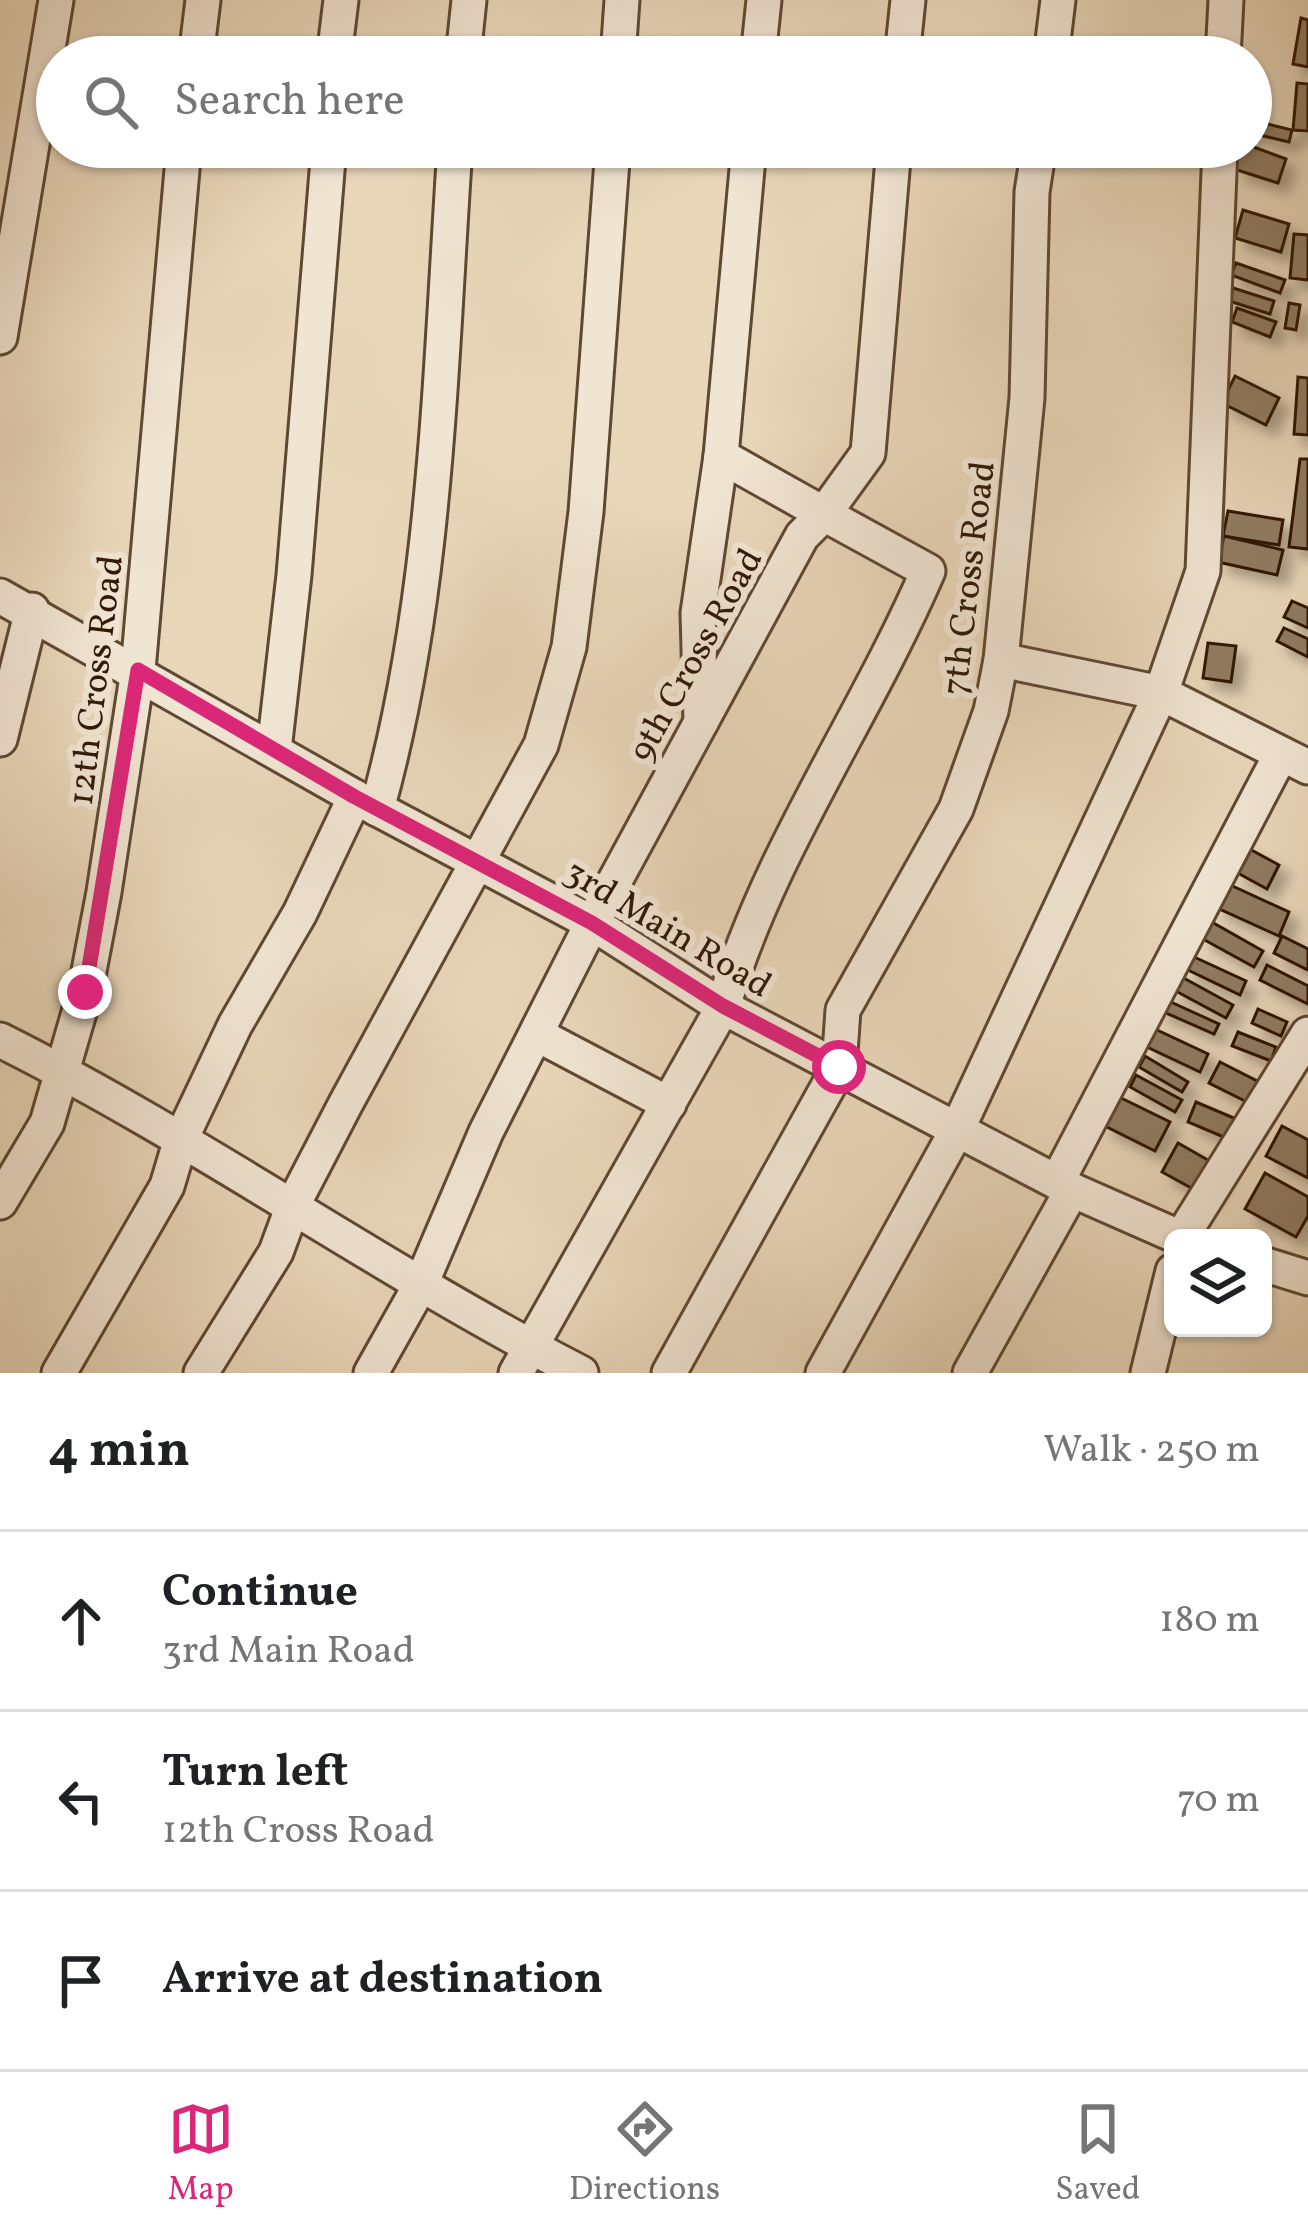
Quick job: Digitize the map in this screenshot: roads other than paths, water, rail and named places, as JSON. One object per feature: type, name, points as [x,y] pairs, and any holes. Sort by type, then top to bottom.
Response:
[{"type":"street","points":[[50,36],[56,0]]},
{"type":"street","points":[[199,36],[203,0]]},
{"type":"street","points":[[337,36],[341,0]]},
{"type":"street","points":[[466,36],[469,0]]},
{"type":"street","points":[[620,36],[622,0]]},
{"type":"street","points":[[760,36],[764,0]]},
{"type":"street","points":[[904,36],[908,0]]},
{"type":"street","points":[[1054,36],[1058,0]]},
{"type":"street","points":[[1224,36],[1226,0]]},
{"type":"street","points":[[0,337],[36,120]]},
{"type":"street","name":"12th Cross Road","points":[[0,1202],[46,1123],[104,892],[138,670],[182,168]]},
{"type":"street","points":[[274,750],[305,459],[310,329],[326,168]]},
{"type":"street","points":[[59,1373],[167,1186],[181,1139],[366,803],[396,739],[427,550],[454,168]]},
{"type":"street","points":[[201,1373],[276,1252],[294,1203],[541,745],[569,647],[586,512],[611,168]]},
{"type":"street","points":[[701,724],[698,614],[721,456],[747,168]]},
{"type":"street","name":"9th Cross Road","points":[[371,1373],[421,1284],[486,1132],[592,923],[802,536],[868,453],[892,168]]},
{"type":"street","name":"7th Cross Road","points":[[669,1373],[839,1067],[843,1010],[956,809],[991,711],[1001,660],[1028,398],[1036,168]]},
{"type":"street","points":[[823,1373],[957,1130],[1161,693],[1203,571],[1219,168]]},
{"type":"street","points":[[522,1360],[723,1006],[740,950],[775,869],[885,670],[928,572],[721,456]]},
{"type":"street","name":"3rd Main Road","points":[[0,596],[478,865],[592,923],[723,1006],[1064,1186],[1164,1230]]},
{"type":"street","points":[[0,739],[32,610]]},
{"type":"street","points":[[970,1373],[1064,1186],[1295,760],[1161,693],[1001,660]]},
{"type":"street","points":[[1187,1229],[1308,1034]]},
{"type":"street","points":[[538,1035],[669,1103]]},
{"type":"street","points":[[0,1040],[294,1203],[421,1284],[522,1360],[581,1373]]},
{"type":"street","points":[[1272,1267],[1308,1278]]},
{"type":"street","points":[[1148,1373],[1164,1307]]}]
